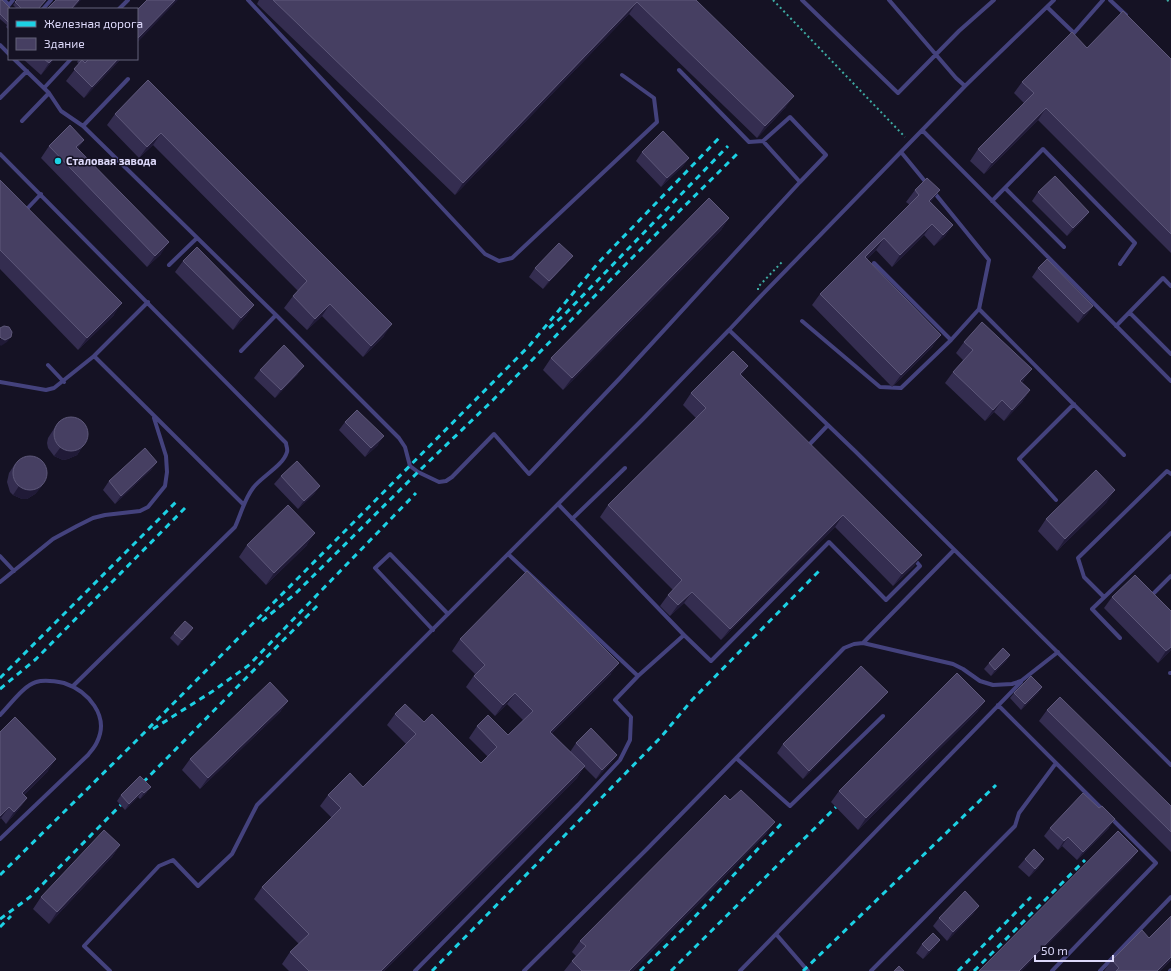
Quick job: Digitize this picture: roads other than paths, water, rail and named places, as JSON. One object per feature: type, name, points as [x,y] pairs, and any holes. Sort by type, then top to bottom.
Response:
[{"type":"lane","points":[[4,0],[12,8]]},
{"type":"lane","points":[[9,4],[13,0]]},
{"type":"lane","points":[[44,8],[51,0]]},
{"type":"lane","points":[[120,8],[128,0]]},
{"type":"lane","points":[[248,0],[248,2],[485,254],[499,261],[512,258],[657,122],[654,98],[622,75]]},
{"type":"lane","points":[[802,0],[898,93],[959,30],[994,0]]},
{"type":"lane","points":[[889,0],[956,78],[965,86]]},
{"type":"lane","points":[[110,971],[84,946],[159,866],[173,860],[198,886],[232,854],[257,805],[558,504],[923,131],[965,86],[1054,0]]},
{"type":"lane","points":[[1047,7],[1074,33],[1103,0]]},
{"type":"lane","points":[[1110,0],[1127,16]]},
{"type":"lane","points":[[0,45],[8,51]]},
{"type":"lane","points":[[15,60],[49,93],[61,111],[83,126],[399,438],[405,448],[410,466],[418,472],[439,482],[452,477],[494,434],[529,474],[621,377],[826,155],[790,117],[763,141],[749,142],[679,70]]},
{"type":"lane","points":[[44,88],[70,60]]},
{"type":"lane","points":[[0,98],[27,71]]},
{"type":"lane","points":[[83,126],[128,80]]},
{"type":"lane","points":[[22,121],[49,93]]},
{"type":"lane","points":[[923,131],[1171,381]]},
{"type":"lane","points":[[763,141],[800,182]]},
{"type":"lane","points":[[992,201],[1043,149],[1135,244],[1120,264]]},
{"type":"lane","points":[[802,321],[880,387],[901,388],[951,340],[979,309],[990,260],[901,152]]},
{"type":"lane","points":[[0,154],[286,443],[288,450],[283,459],[253,487],[243,504],[241,515],[235,527],[73,686]]},
{"type":"lane","points":[[1006,188],[1064,247]]},
{"type":"lane","points":[[22,214],[41,194]]},
{"type":"lane","points":[[169,265],[197,238]]},
{"type":"lane","points":[[874,263],[951,340]]},
{"type":"lane","points":[[1116,326],[1163,278],[1171,286]]},
{"type":"lane","points":[[0,382],[46,390],[54,388],[64,382],[94,356],[148,302]]},
{"type":"lane","points":[[979,309],[1124,454]]},
{"type":"lane","points":[[1130,312],[1171,354]]},
{"type":"lane","points":[[241,351],[276,315]]},
{"type":"lane","points":[[729,330],[828,425],[1171,765]]},
{"type":"lane","points":[[94,356],[243,504]]},
{"type":"lane","points":[[48,365],[64,382]]},
{"type":"lane","points":[[1056,500],[1019,459],[1074,404]]},
{"type":"lane","points":[[0,582],[53,539],[82,523],[92,518],[140,511],[148,507],[165,486],[167,472],[166,456],[153,415]]},
{"type":"lane","points":[[805,448],[828,425]]},
{"type":"lane","points":[[800,443],[810,454]]},
{"type":"lane","points":[[572,519],[625,468]]},
{"type":"lane","points":[[1104,597],[1084,577],[1078,558],[1167,471],[1171,474]]},
{"type":"lane","points":[[558,504],[711,661],[830,542],[886,600],[920,566],[910,555]]},
{"type":"lane","points":[[1120,638],[1092,609],[1171,533]]},
{"type":"lane","points":[[862,642],[954,550]]},
{"type":"lane","points":[[433,630],[374,568],[390,554],[448,614]]},
{"type":"lane","points":[[508,554],[638,676]]},
{"type":"lane","points":[[0,556],[14,571]]},
{"type":"lane","points":[[1126,576],[1132,582]]},
{"type":"lane","points":[[1149,598],[1171,576]]},
{"type":"lane","points":[[1143,593],[1155,604]]},
{"type":"lane","points":[[415,971],[578,805],[620,760],[630,740],[631,717],[615,700],[638,676],[684,635]]},
{"type":"lane","points":[[524,971],[844,648],[862,642],[953,664],[963,669],[980,682],[993,685],[1021,682]]},
{"type":"lane","points":[[740,971],[1021,682],[1058,652]]},
{"type":"lane","points":[[0,715],[29,685],[45,680],[56,681],[73,686],[88,697],[98,712],[100,722],[100,732],[97,743],[88,755],[0,839]]},
{"type":"lane","points":[[998,706],[1156,863],[1052,971]]},
{"type":"lane","points":[[736,758],[790,806],[883,716]]},
{"type":"lane","points":[[871,971],[1015,826],[1019,813],[1056,763]]},
{"type":"lane","points":[[1100,971],[1170,899]]},
{"type":"lane","points":[[776,934],[808,971]]},
{"type":"railway","points":[[0,875],[134,743],[530,345],[599,262],[720,137]]},
{"type":"railway","points":[[549,328],[564,315],[728,146]]},
{"type":"railway","points":[[262,621],[295,594],[491,402],[627,263],[738,153]]},
{"type":"railway","points":[[153,729],[213,691],[249,665],[416,493]]},
{"type":"railway","points":[[0,678],[178,500]]},
{"type":"railway","points":[[0,689],[36,659],[186,507]]},
{"type":"railway","points":[[432,971],[661,737],[692,700],[821,569]]},
{"type":"railway","points":[[0,919],[30,897],[319,604]]},
{"type":"railway","points":[[803,971],[996,785]]},
{"type":"railway","points":[[671,971],[836,807]]},
{"type":"railway","points":[[640,971],[689,923],[781,824]]},
{"type":"railway","points":[[974,971],[1085,860]]},
{"type":"railway","points":[[958,971],[1031,897]]},
{"type":"railway","points":[[0,927],[11,916]]},
{"type":"place","name":"Сталовая завода","points":[[58,161]]}]
